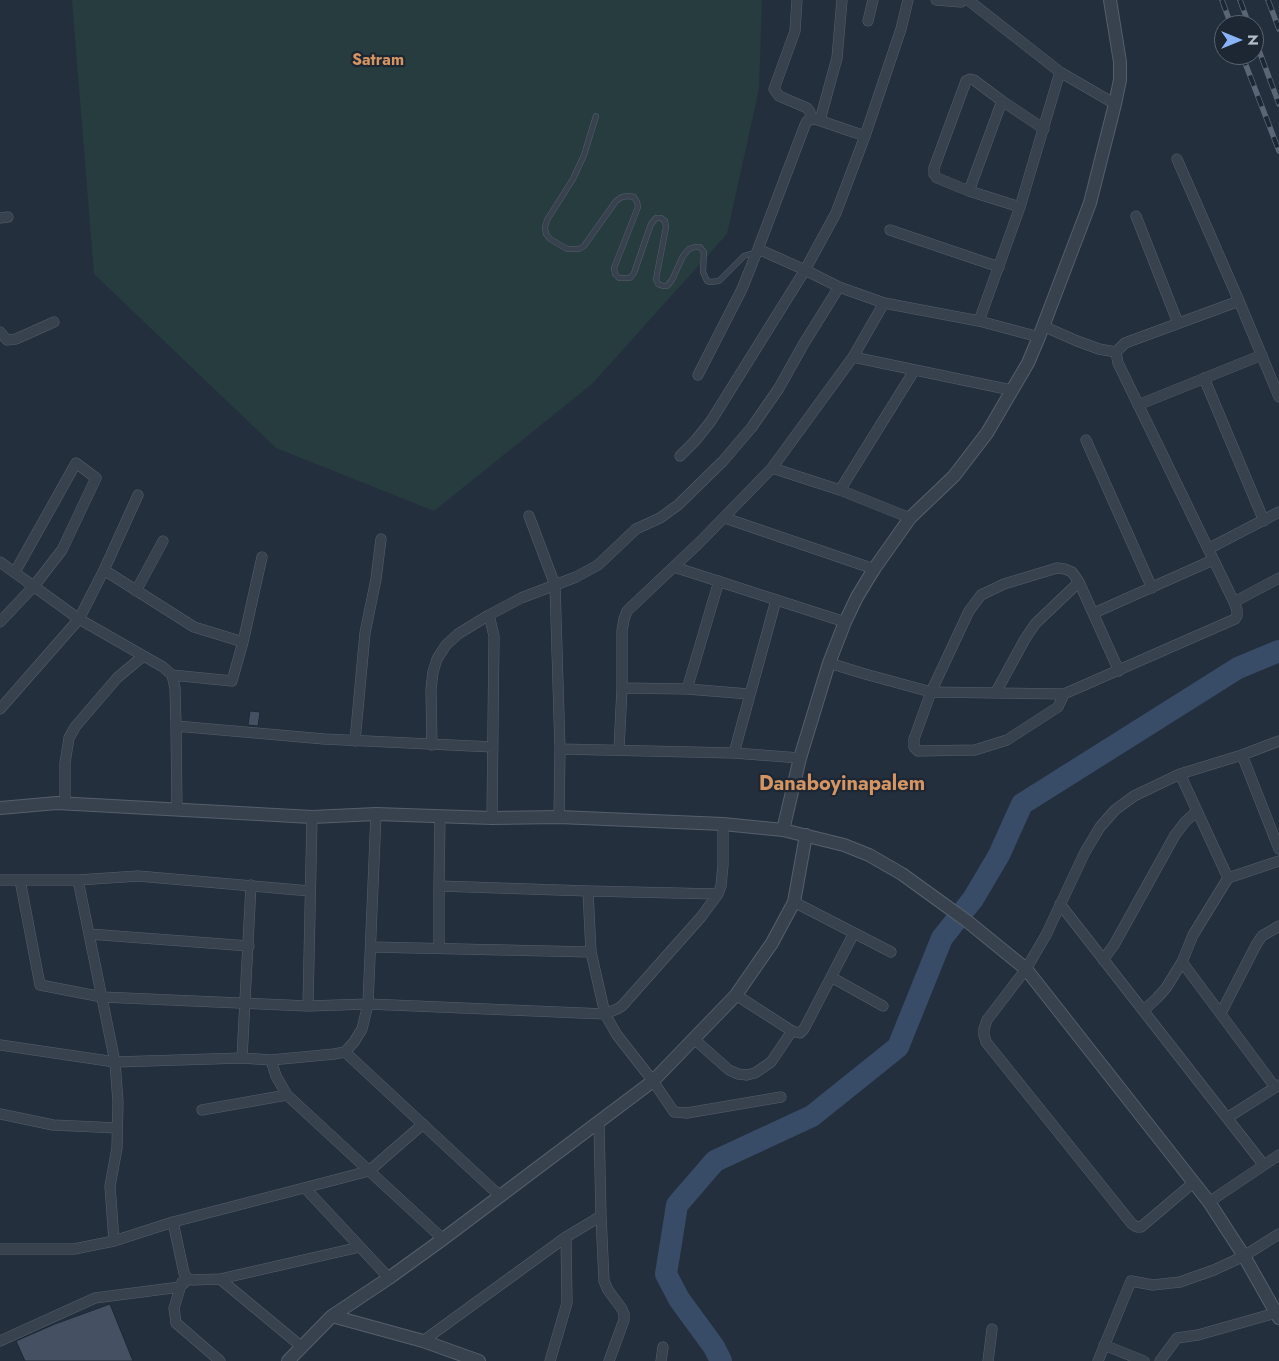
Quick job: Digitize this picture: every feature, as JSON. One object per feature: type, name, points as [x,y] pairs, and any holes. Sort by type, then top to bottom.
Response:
[{"type":"street","points":[[797,0],[795,31],[774,89],[779,96],[807,108],[816,120],[865,136]]},
{"type":"street","points":[[698,375],[742,289],[805,125],[816,120],[837,58],[842,0]]},
{"type":"street","points":[[868,21],[873,0]]},
{"type":"street","points":[[680,456],[711,421],[805,270],[836,213],[865,136],[901,29],[908,0]]},
{"type":"street","points":[[936,0],[965,1],[1060,72],[1115,104]]},
{"type":"street","points":[[782,830],[800,758],[829,663],[844,622],[874,569],[910,518],[954,476],[987,433],[1028,363],[1041,331],[1090,203],[1115,104],[1120,80],[1120,62],[1110,0]]},
{"type":"street","points":[[979,321],[1020,208],[1060,72]]},
{"type":"street","points":[[1020,208],[937,178],[934,174],[934,168],[966,81],[970,79],[1044,129]]},
{"type":"street","points":[[969,191],[1002,102]]},
{"type":"street","points":[[1177,159],[1279,397]]},
{"type":"street","points":[[1136,216],[1178,323]]},
{"type":"street","points":[[890,230],[999,267]]},
{"type":"street","points":[[757,252],[805,270],[839,287],[884,303],[1041,331],[1099,349],[1116,352]]},
{"type":"street","points":[[432,745],[431,689],[433,672],[446,645],[458,634],[522,598],[576,577],[598,565],[636,529],[660,518],[678,505],[737,447],[766,409],[802,345],[839,287]]},
{"type":"street","points":[[1116,352],[1125,343],[1239,301]]},
{"type":"street","points":[[619,750],[624,619],[632,605],[725,518],[772,468],[853,357],[884,303]]},
{"type":"street","points":[[0,332],[7,340],[16,340],[54,322]]},
{"type":"street","points":[[829,663],[931,692],[1064,694],[1235,619],[1237,610],[1234,602],[1118,363],[1116,352]]},
{"type":"street","points":[[1138,405],[1262,355]]},
{"type":"street","points":[[853,357],[1011,390]]},
{"type":"street","points":[[840,490],[914,371]]},
{"type":"street","points":[[1204,378],[1264,521]]},
{"type":"street","points":[[1086,440],[1152,588]]},
{"type":"street","points":[[0,622],[34,586],[62,550],[96,478],[76,463],[15,572]]},
{"type":"street","points":[[772,468],[840,490],[910,518]]},
{"type":"street","points":[[0,709],[79,619],[104,570],[138,494]]},
{"type":"street","points":[[1208,549],[1279,512]]},
{"type":"street","points":[[529,516],[555,585],[560,749],[559,818]]},
{"type":"street","points":[[725,518],[874,569]]},
{"type":"street","points":[[356,741],[358,698],[365,633],[376,579],[381,539]]},
{"type":"street","points":[[136,591],[163,541]]},
{"type":"street","points":[[0,562],[79,619],[142,657],[163,667],[172,675],[232,681],[243,642],[262,557]]},
{"type":"street","points":[[1094,613],[1214,560]]},
{"type":"street","points":[[674,567],[844,622]]},
{"type":"street","points":[[1064,694],[1058,706],[1007,740],[975,750],[918,751],[914,747],[914,739],[931,692],[969,611],[981,595],[1004,584],[1058,568],[1072,572],[1094,613],[1119,671]]},
{"type":"street","points":[[104,570],[194,627],[243,642]]},
{"type":"street","points":[[1234,602],[1279,578]]},
{"type":"street","points":[[687,689],[719,581]]},
{"type":"street","points":[[996,692],[1035,624],[1079,582]]},
{"type":"street","points":[[734,753],[776,600]]},
{"type":"street","points":[[490,615],[494,636],[492,818]]},
{"type":"street","points":[[64,804],[65,763],[69,738],[75,727],[117,678],[142,657]]},
{"type":"street","points":[[172,675],[176,726],[177,810]]},
{"type":"street","points":[[622,688],[687,689],[749,694]]},
{"type":"street","points":[[176,726],[356,741],[493,747]]},
{"type":"street","points":[[1193,1183],[1140,1227],[1136,1227],[986,1042],[984,1035],[987,1020],[1026,970],[1046,935],[1085,852],[1100,828],[1115,810],[1134,796],[1180,774],[1242,755],[1279,741]]},
{"type":"street","points":[[560,749],[734,753],[800,758]]},
{"type":"street","points":[[1242,755],[1279,849]]},
{"type":"street","points":[[1180,774],[1228,878]]},
{"type":"street","points":[[0,808],[64,804],[312,818],[376,814],[724,824],[782,830],[806,835],[844,845],[869,856],[902,874],[930,894],[967,921],[1026,970],[1209,1202],[1278,1314],[1198,1335],[1177,1338],[1160,1361]]},
{"type":"street","points":[[1103,960],[1114,945],[1175,835],[1197,810]]},
{"type":"street","points":[[0,1045],[115,1062],[242,1058],[271,1060],[345,1052],[362,1029],[368,1004],[376,814]]},
{"type":"street","points":[[439,948],[440,816]]},
{"type":"street","points":[[308,1006],[312,818]]},
{"type":"street","points":[[20,880],[40,985],[102,998],[308,1006],[368,1004],[605,1014],[622,1006],[718,894],[721,886],[723,866],[724,824]]},
{"type":"street","points":[[288,1361],[332,1316],[443,1239],[653,1081],[736,995],[772,943],[794,902],[806,835]]},
{"type":"street","points":[[1144,1010],[1166,988],[1182,962],[1193,935],[1228,878],[1279,861]]},
{"type":"street","points":[[0,880],[78,880],[138,876],[310,891]]},
{"type":"street","points":[[78,880],[115,1062],[118,1102],[117,1148],[110,1186],[114,1241]]},
{"type":"street","points":[[242,1058],[251,886]]},
{"type":"street","points":[[439,886],[718,894]]},
{"type":"street","points":[[588,891],[590,952],[605,1014],[617,1035],[653,1081],[674,1112],[688,1114],[781,1097]]},
{"type":"street","points":[[794,902],[891,952]]},
{"type":"street","points":[[1060,904],[1263,1164]]},
{"type":"street","points":[[1221,1013],[1262,936],[1279,926]]},
{"type":"street","points":[[736,995],[792,1031],[800,1033],[804,1029],[854,933]]},
{"type":"street","points":[[89,934],[249,946]]},
{"type":"street","points":[[371,947],[590,952]]},
{"type":"street","points":[[1182,962],[1277,1086],[1227,1118]]},
{"type":"street","points":[[831,977],[883,1006]]},
{"type":"street","points":[[694,1039],[730,1070],[746,1075],[756,1073],[771,1062],[792,1031]]},
{"type":"street","points":[[345,1052],[500,1196]]},
{"type":"street","points":[[271,1060],[276,1076],[287,1095],[443,1239]]},
{"type":"street","points":[[202,1110],[287,1095]]},
{"type":"street","points":[[0,1114],[53,1125],[117,1128]]},
{"type":"street","points":[[599,1123],[604,1281],[624,1314],[624,1320],[609,1361]]},
{"type":"street","points":[[0,1248],[74,1249],[114,1241],[173,1222],[369,1172],[423,1124]]},
{"type":"street","points":[[1209,1202],[1279,1155]]},
{"type":"street","points":[[305,1188],[389,1278]]},
{"type":"street","points":[[423,1341],[566,1237],[601,1216]]},
{"type":"street","points":[[173,1222],[186,1276],[180,1287],[174,1308],[176,1323],[220,1361]]},
{"type":"street","points":[[1098,1361],[1131,1281],[1153,1285],[1180,1282],[1214,1270],[1244,1256],[1279,1234]]},
{"type":"street","points":[[550,1361],[567,1303],[566,1237]]},
{"type":"street","points":[[186,1276],[196,1280],[220,1279],[360,1247]]},
{"type":"street","points":[[220,1279],[302,1347]]},
{"type":"street","points":[[0,1341],[95,1298],[180,1287]]},
{"type":"street","points":[[332,1316],[423,1341],[479,1361]]},
{"type":"street","points":[[988,1361],[992,1329]]},
{"type":"street","points":[[1104,1345],[1144,1361]]},
{"type":"street","points":[[661,1361],[663,1347]]},
{"type":"lane","points":[[596,116],[584,155],[573,179],[547,220],[546,234],[550,239],[567,249],[579,249],[584,246],[616,201],[628,196],[634,198],[638,207],[614,268],[615,274],[619,278],[630,278],[634,273],[656,218],[661,218],[665,221],[666,227],[656,279],[658,284],[662,286],[667,286],[672,280],[683,256],[689,248],[700,247],[704,252],[704,272],[707,281],[711,282],[719,281],[744,256],[757,252]]},
{"type":"green space","points":[[72,0],[762,0],[759,89],[727,234],[592,384],[434,511],[276,448],[94,274]]},
{"type":"building","points":[[250,711],[260,712],[258,726],[248,725]]},
{"type":"building","points":[[110,1304],[133,1361],[25,1361],[16,1341],[55,1324]]},
{"type":"waterway","points":[[721,1361],[714,1347],[679,1299],[666,1274],[677,1205],[715,1161],[812,1116],[898,1047],[942,938],[973,899],[999,855],[1022,804],[1238,668],[1279,651]]},
{"type":"railway","points":[[1222,0],[1227,15]]},
{"type":"railway","points":[[1240,0],[1245,15]]},
{"type":"railway","points":[[1268,0],[1279,29]]},
{"type":"railway","points":[[1264,64],[1279,104]]},
{"type":"railway","points":[[1246,65],[1279,151]]},
{"type":"district","name":"Satram","points":[[378,61]]},
{"type":"district","name":"Danaboyinapalem","points":[[842,785]]}]
